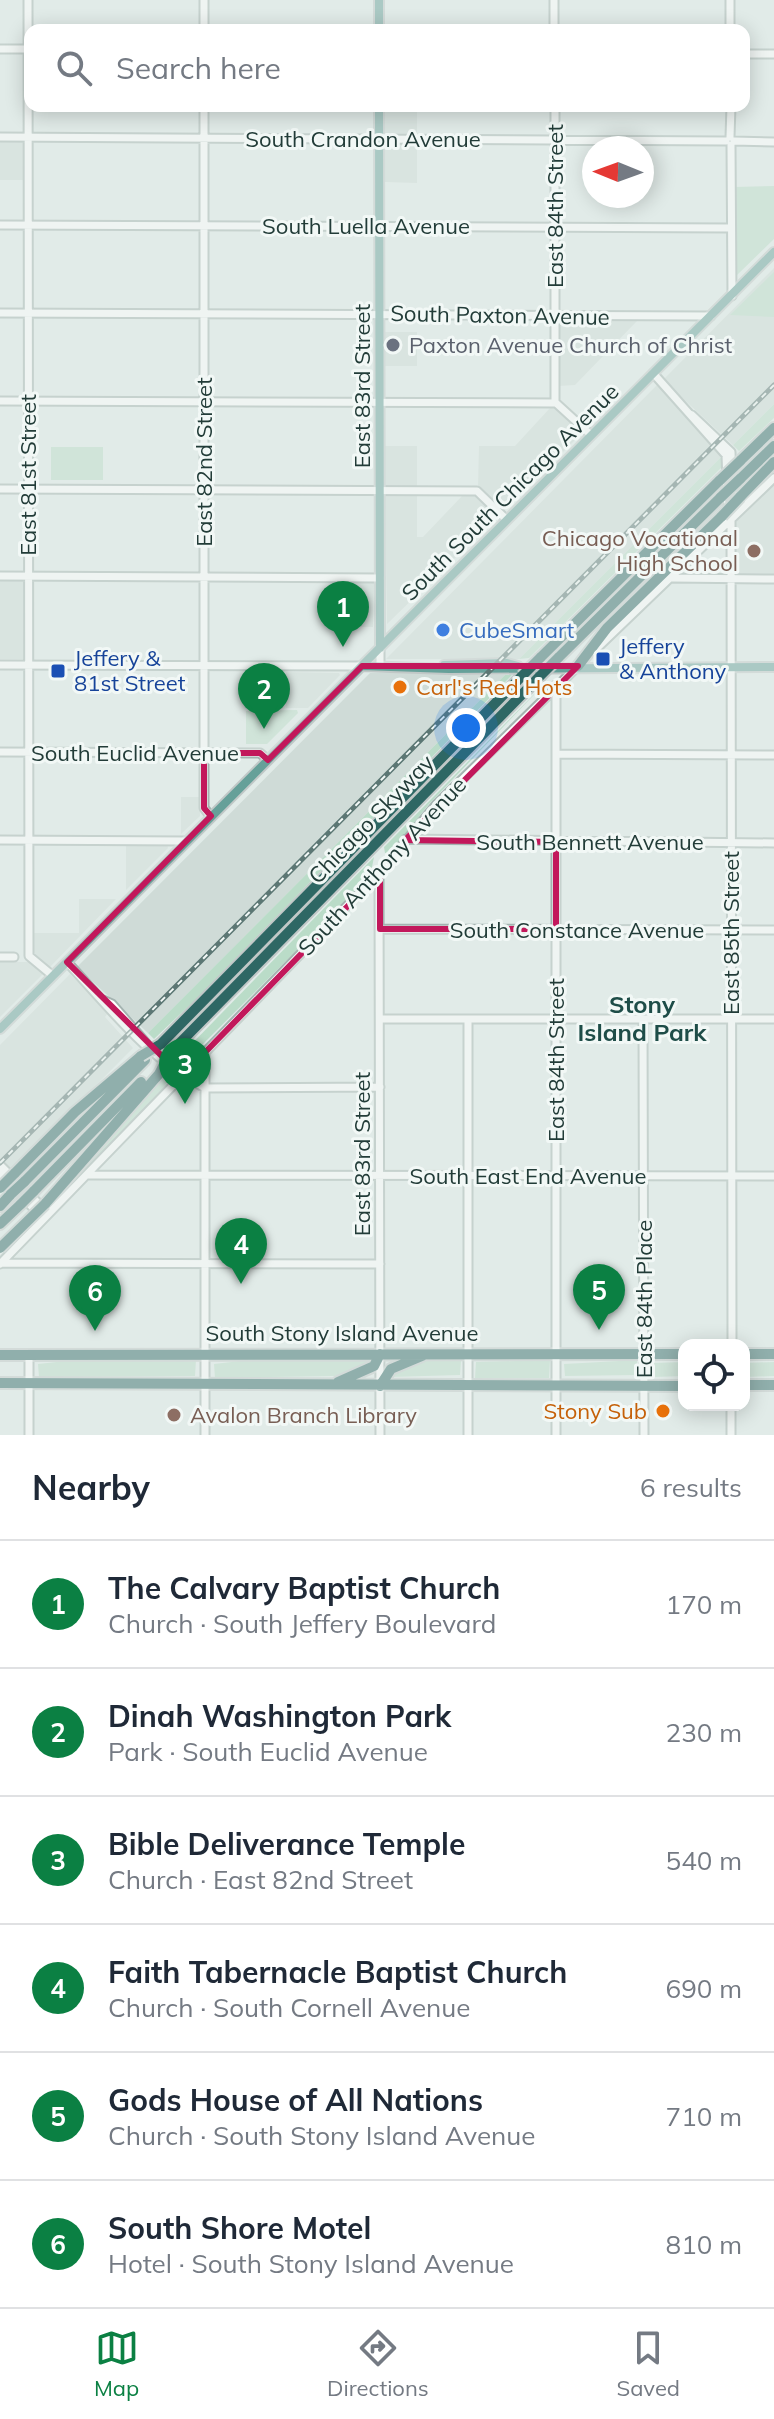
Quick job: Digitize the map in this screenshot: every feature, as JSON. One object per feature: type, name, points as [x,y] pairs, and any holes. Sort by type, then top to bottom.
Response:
[{"type":"highway","name":"Chicago Skyway","points":[[0,1206],[143,1058],[161,1044],[370,832],[520,671],[540,658],[774,428]]},
{"type":"highway","name":"Chicago Skyway","points":[[0,1224],[156,1072],[170,1053],[540,676],[774,446]]},
{"type":"highway","points":[[578,666],[601,634],[726,519],[740,497],[774,462]]},
{"type":"highway","points":[[0,1188],[75,1112],[143,1058]]},
{"type":"highway","points":[[0,1248],[45,1204],[156,1072]]},
{"type":"highway","name":"South Stony Island Avenue","points":[[0,1355],[205,1352],[678,1354]]},
{"type":"highway","points":[[380,1386],[391,1369],[428,1353]]},
{"type":"highway","points":[[328,1385],[372,1367],[380,1354]]},
{"type":"highway","points":[[750,1354],[774,1354]]},
{"type":"highway","points":[[0,1383],[678,1386]]},
{"type":"highway","points":[[750,1385],[774,1385]]},
{"type":"main road","points":[[379,0],[379,24]]},
{"type":"main road","name":"East 83rd Street","points":[[379,112],[380,648]]},
{"type":"main road","name":"South South Chicago Avenue","points":[[0,1029],[774,252]]},
{"type":"main road","points":[[362,666],[507,663],[520,671],[578,666],[774,667]]},
{"type":"street","name":"East 81st Street","points":[[28,0],[28,24]]},
{"type":"street","points":[[204,0],[204,24]]},
{"type":"street","points":[[554,0],[554,24]]},
{"type":"street","points":[[730,0],[730,24]]},
{"type":"street","points":[[0,49],[24,49]]},
{"type":"street","points":[[750,54],[774,54]]},
{"type":"street","name":"East 81st Street","points":[[28,112],[29,956],[53,976]]},
{"type":"street","name":"East 82nd Street","points":[[204,112],[204,808],[211,817]]},
{"type":"street","name":"East 84th Street","points":[[555,112],[555,403]]},
{"type":"street","points":[[731,112],[732,296]]},
{"type":"street","name":"South Crandon Avenue","points":[[0,137],[774,142]]},
{"type":"street","name":"South Luella Avenue","points":[[0,225],[731,228]]},
{"type":"street","name":"South Paxton Avenue","points":[[0,313],[711,316]]},
{"type":"street","name":"East 85th Street","points":[[653,373],[726,455],[726,519],[731,579],[732,1339]]},
{"type":"street","points":[[0,401],[555,403],[591,435]]},
{"type":"street","name":"South Anthony Avenue","points":[[1,1264],[556,685],[672,578],[726,519],[774,478]]},
{"type":"street","points":[[0,489],[477,491],[507,520]]},
{"type":"street","points":[[0,576],[380,578]]},
{"type":"street","points":[[672,578],[774,579]]},
{"type":"street","name":"East 83rd Street","points":[[380,648],[380,666]]},
{"type":"street","points":[[0,665],[362,666]]},
{"type":"street","name":"East 84th Street","points":[[556,685],[556,1435]]},
{"type":"street","name":"South Euclid Avenue","points":[[0,752],[260,753],[268,760]]},
{"type":"street","points":[[556,754],[774,755]]},
{"type":"street","name":"South Bennett Avenue","points":[[406,839],[774,843]]},
{"type":"street","points":[[0,840],[187,841]]},
{"type":"street","name":"East 83rd Street","points":[[379,873],[380,1435]]},
{"type":"street","name":"South Constance Avenue","points":[[380,929],[774,930]]},
{"type":"street","points":[[0,957],[14,957]]},
{"type":"street","points":[[67,962],[182,1076],[205,1088],[380,1087]]},
{"type":"street","points":[[380,1019],[774,1019]]},
{"type":"street","points":[[468,1019],[468,1435]]},
{"type":"street","name":"East 84th Place","points":[[643,1019],[644,1435]]},
{"type":"street","points":[[205,1051],[205,1435]]},
{"type":"street","points":[[0,1165],[48,1217]]},
{"type":"street","points":[[0,1174],[40,1215],[48,1217]]},
{"type":"street","name":"South East End Avenue","points":[[89,1175],[774,1176]]},
{"type":"street","points":[[1,1264],[380,1264]]},
{"type":"street","points":[[29,1355],[29,1435]]},
{"type":"street","points":[[731,1411],[731,1435]]},
{"type":"highlighted area","points":[[362,666],[578,666],[405,840],[556,842],[556,929],[380,929],[380,873],[182,1076],[67,962],[211,816],[204,808],[204,753],[260,753],[268,760]]},
{"type":"shaded area","points":[[385,112],[417,112],[417,136],[385,135]]},
{"type":"shaded area","points":[[0,141],[25,141],[25,180],[0,180]]},
{"type":"shaded area","points":[[385,143],[417,143],[417,183],[385,182]]},
{"type":"shaded area","points":[[774,268],[774,404],[733,445],[663,380]]},
{"type":"shaded area","points":[[558,320],[637,321],[575,385],[558,386]]},
{"type":"shaded area","points":[[385,332],[417,332],[417,366],[385,366]]},
{"type":"shaded area","points":[[657,385],[722,456],[519,659],[386,659]]},
{"type":"shaded area","points":[[550,408],[558,408],[583,432],[503,512],[478,487],[479,446],[515,446]]},
{"type":"shaded area","points":[[385,446],[417,446],[417,487],[385,487]]},
{"type":"shaded area","name":"Chicago Vocational High School","points":[[774,485],[774,576],[735,576],[735,523]]},
{"type":"shaded area","points":[[385,495],[417,495],[417,537],[423,537],[463,495],[475,495],[497,517],[387,624]]},
{"type":"shaded area","points":[[0,580],[24,580],[24,659],[0,659]]},
{"type":"shaded area","points":[[336,582],[374,582],[373,627],[336,627]]},
{"type":"shaded area","points":[[286,672],[340,675],[308,708],[286,708]]},
{"type":"shaded area","points":[[448,672],[446,675],[505,675],[148,1033],[77,967],[370,673]]},
{"type":"shaded area","points":[[181,797],[200,797],[200,816],[181,834]]},
{"type":"shaded area","points":[[126,844],[167,844],[168,848],[126,890]]},
{"type":"shaded area","points":[[79,899],[116,899],[49,968],[31,950],[31,933],[79,933]]},
{"type":"shaded area","points":[[0,962],[29,962],[43,974],[0,1017]]},
{"type":"shaded area","points":[[70,974],[108,1013],[105,1017],[133,1048],[11,1171],[0,1160],[0,1045]]},
{"type":"green space","points":[[774,186],[774,239],[736,276],[734,187]]},
{"type":"green space","points":[[774,272],[774,317],[730,315]]},
{"type":"green space","points":[[774,404],[774,418],[739,451],[733,445]]},
{"type":"green space","points":[[51,447],[103,447],[103,480],[51,480]]},
{"type":"green space","points":[[722,456],[721,468],[529,658],[519,659]]},
{"type":"green space","points":[[505,675],[512,675],[154,1039],[148,1033]]},
{"type":"green space","points":[[552,676],[429,804],[390,853],[385,853],[384,847]]},
{"type":"green space","points":[[297,710],[298,713],[267,744],[246,744],[246,711]]},
{"type":"green space","points":[[374,857],[370,877],[182,1065],[177,1059]]},
{"type":"green space","points":[[164,1072],[170,1078],[155,1100],[50,1206],[48,1207],[75,1180]]},
{"type":"green space","points":[[371,1359],[371,1365],[335,1376],[215,1378],[214,1364],[249,1360]]},
{"type":"green space","points":[[75,1360],[196,1360],[195,1376],[39,1377],[38,1364]]},
{"type":"green space","points":[[461,1360],[460,1375],[390,1377],[391,1373],[415,1361]]},
{"type":"green space","points":[[550,1360],[549,1378],[475,1378],[476,1362]]},
{"type":"green space","points":[[637,1360],[637,1375],[565,1376],[564,1364]]},
{"type":"green space","points":[[678,1362],[678,1376],[653,1377],[653,1363]]},
{"type":"green space","points":[[774,1362],[774,1376],[750,1377],[750,1363]]},
{"type":"railway","points":[[0,1163],[774,385]]},
{"type":"place","name":"Paxton Avenue Church of Christ","points":[[393,345]]},
{"type":"place","name":"Chicago Vocational High School","points":[[754,551]]},
{"type":"place","name":"CubeSmart","points":[[443,630]]},
{"type":"place","name":"The Calvary Baptist Church","points":[[343,647]]},
{"type":"place","name":"Jeffery & Anthony","points":[[603,659]]},
{"type":"place","name":"Jeffery & 81st Street","points":[[58,671]]},
{"type":"place","name":"Carl's Red Hots","points":[[400,687]]},
{"type":"place","name":"Dinah Washington Park","points":[[264,729]]},
{"type":"place","name":"Bible Deliverance Temple","points":[[185,1104]]},
{"type":"place","name":"Faith Tabernacle Baptist Church","points":[[241,1284]]},
{"type":"place","name":"Gods House of All Nations","points":[[599,1330]]},
{"type":"place","name":"South Shore Motel","points":[[95,1331]]},
{"type":"place","name":"Stony Sub","points":[[663,1411]]},
{"type":"place","name":"Avalon Branch Library","points":[[174,1415]]},
{"type":"district","name":"Stony Island Park","points":[[642,1018]]}]
